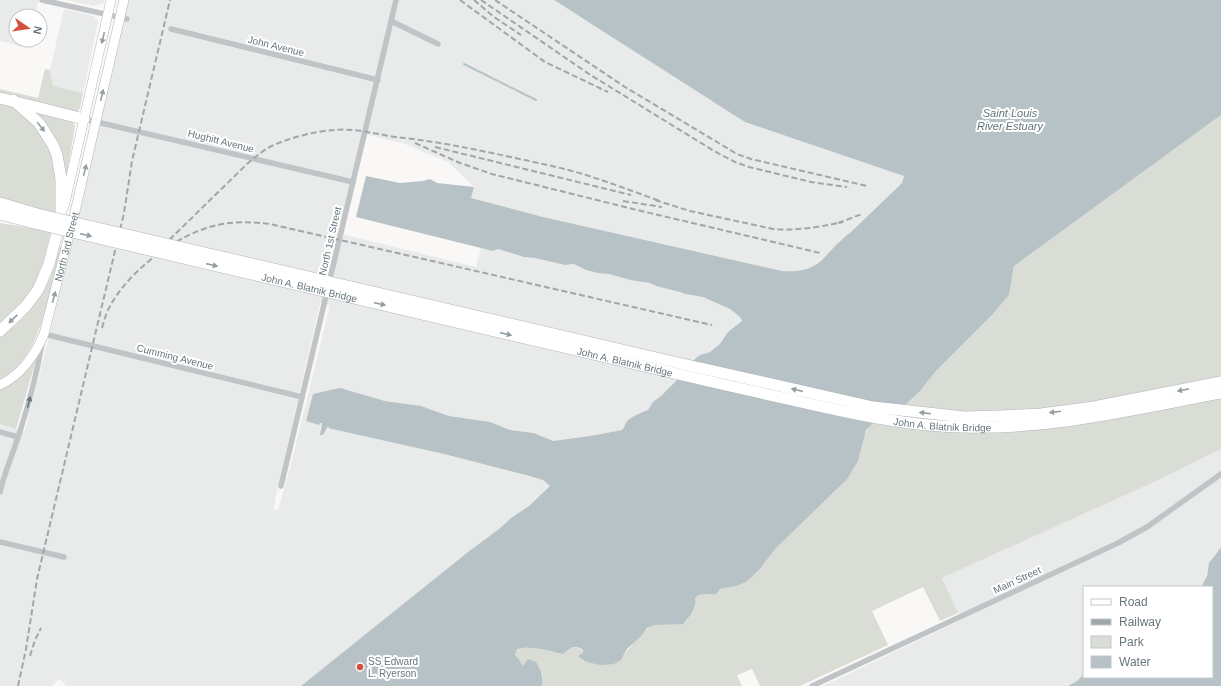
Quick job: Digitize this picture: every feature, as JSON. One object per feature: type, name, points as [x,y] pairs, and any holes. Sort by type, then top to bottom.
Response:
[{"type":"highway","points":[[0,98],[13,100],[84,119]]},
{"type":"highway","points":[[13,100],[39,123],[53,145],[57,155],[61,179],[61,218]]},
{"type":"highway","points":[[0,203],[35,219]]},
{"type":"highway","points":[[0,206],[35,219]]},
{"type":"highway","points":[[0,214],[35,219]]},
{"type":"highway","name":"North 3rd Street","points":[[0,330],[26,306],[38,290],[49,264],[61,218]]},
{"type":"highway","points":[[0,220],[35,219]]},
{"type":"highway","name":"John A. Blatnik Bridge","points":[[35,219],[872,407],[964,417],[1041,414],[1094,407],[1221,382]]},
{"type":"highway","name":"John A. Blatnik Bridge","points":[[35,219],[664,371],[870,418],[905,423],[962,427],[1014,427],[1127,412],[1221,393]]},
{"type":"main road","name":"North 3rd Street","points":[[61,218],[111,0]]},
{"type":"main road","name":"North 3rd Street","points":[[44,334],[96,121],[124,18],[124,0]]},
{"type":"main road","points":[[0,385],[22,368],[36,349],[44,334]]},
{"type":"street","points":[[42,0],[124,18]]},
{"type":"street","name":"North 1st Street","points":[[281,486],[396,0]]},
{"type":"street","points":[[391,20],[438,44]]},
{"type":"street","name":"John Avenue","points":[[171,29],[378,80]]},
{"type":"street","name":"Hughitt Avenue","points":[[84,119],[354,182]]},
{"type":"street","name":"Cumming Avenue","points":[[44,334],[302,397]]},
{"type":"street","name":"North 3rd Street","points":[[0,492],[36,376],[44,334]]},
{"type":"street","points":[[0,432],[18,436]]},
{"type":"street","name":"Main Street","points":[[812,686],[1147,527],[1221,474]]},
{"type":"street","points":[[0,542],[64,557]]},
{"type":"shaded area","points":[[0,0],[39,0],[37,8],[8,8],[8,43],[0,41]]},
{"type":"shaded area","points":[[66,0],[105,0],[102,4],[93,6]]},
{"type":"shaded area","points":[[128,0],[554,0],[588,22],[904,176],[902,183],[851,232],[842,238],[831,252],[814,266],[798,272],[782,271],[543,217],[471,198],[474,187],[448,162],[405,144],[364,134],[342,234],[476,267],[481,248],[493,251],[498,249],[524,257],[565,265],[574,264],[586,270],[650,283],[685,294],[703,297],[730,309],[743,321],[728,332],[720,344],[710,352],[700,355],[662,395],[653,402],[648,410],[628,420],[622,430],[590,436],[553,441],[534,433],[510,430],[490,422],[449,416],[421,406],[368,397],[313,394],[306,421],[319,425],[319,423],[322,423],[319,432],[328,425],[332,429],[444,454],[526,475],[543,480],[550,486],[529,506],[511,518],[301,686],[66,686],[60,679],[51,686],[0,686],[0,424],[25,431],[53,321]],"holes":[[[320,303],[330,305],[289,472],[278,510],[274,509]]]},
{"type":"shaded area","points":[[64,9],[94,16],[98,22],[83,93],[53,86],[50,70]]},
{"type":"shaded area","points":[[1221,449],[1221,547],[1213,556],[1202,586],[1083,586],[1083,675],[1077,681],[1068,686],[823,686],[961,620],[942,578],[1154,482]]},
{"type":"green space","points":[[45,69],[50,70],[53,86],[83,93],[80,108],[77,112],[0,95],[0,89],[38,98]]},
{"type":"green space","points":[[0,101],[5,102],[20,111],[44,137],[55,164],[58,204],[41,271],[33,288],[24,301],[0,324],[0,223],[33,228],[0,198]]},
{"type":"green space","points":[[29,110],[72,121],[75,126],[65,185],[62,168]]},
{"type":"green space","points":[[1221,115],[1221,449],[1154,482],[942,578],[958,613],[940,621],[923,587],[872,611],[888,645],[800,686],[760,686],[752,669],[737,675],[742,686],[542,686],[542,673],[523,666],[515,655],[517,649],[540,649],[563,654],[575,647],[583,651],[582,659],[589,663],[621,660],[636,640],[650,627],[664,623],[683,624],[692,613],[696,602],[695,599],[698,595],[710,595],[719,589],[736,586],[759,570],[776,548],[858,461],[864,435],[869,427],[882,415],[904,406],[920,391],[936,371],[993,314],[1009,295],[1014,266]]},
{"type":"green space","points":[[59,247],[62,247],[38,333],[27,355],[11,373],[0,380],[0,336],[23,318],[36,303],[46,286]]},
{"type":"green space","points":[[37,357],[16,429],[0,424],[0,389]]},
{"type":"water","name":"Saint Louis River Estuary","points":[[554,0],[1221,0],[1221,115],[1014,266],[1009,295],[993,314],[936,371],[920,391],[904,406],[882,415],[866,430],[858,461],[847,479],[776,548],[759,570],[746,582],[736,586],[720,589],[716,594],[698,595],[695,599],[696,602],[692,613],[683,624],[654,625],[647,628],[627,649],[621,660],[614,664],[601,665],[586,662],[578,656],[583,653],[583,650],[577,647],[570,649],[563,654],[534,648],[517,649],[515,655],[523,666],[528,659],[536,662],[542,674],[542,686],[301,686],[511,518],[529,506],[550,486],[543,480],[526,475],[444,454],[332,429],[328,426],[323,435],[320,435],[322,423],[319,425],[306,421],[313,394],[340,388],[385,401],[421,406],[449,416],[490,422],[510,430],[534,433],[553,441],[590,436],[622,430],[627,421],[648,410],[653,402],[684,373],[695,359],[700,355],[710,352],[720,344],[728,332],[742,321],[740,317],[730,309],[703,297],[685,294],[650,283],[586,270],[574,264],[565,265],[524,257],[498,249],[493,251],[356,217],[366,176],[400,183],[430,179],[437,183],[474,187],[471,198],[543,217],[782,271],[807,269],[822,260],[902,183],[904,176],[745,122]]},
{"type":"water","points":[[1221,547],[1221,686],[1068,686],[1077,681],[1083,675],[1083,678],[1213,678],[1213,586],[1202,586],[1207,576],[1209,563]]},
{"type":"waterway","points":[[464,64],[536,100]]},
{"type":"railway","points":[[18,686],[26,649],[37,579],[124,213],[132,161],[170,0]]},
{"type":"railway","points":[[460,0],[545,62],[608,92]]},
{"type":"railway","points":[[474,0],[494,17],[521,35]]},
{"type":"railway","points":[[481,0],[589,74],[714,151],[735,162],[749,167],[811,182],[847,187]]},
{"type":"railway","points":[[495,0],[625,87],[737,154],[751,159],[867,186]]},
{"type":"railway","points":[[163,246],[247,164],[266,149],[290,139],[327,131],[358,131],[492,153],[576,172],[660,201]]},
{"type":"railway","points":[[415,143],[460,163],[492,174],[820,253]]},
{"type":"railway","points":[[435,147],[631,195]]},
{"type":"railway","points":[[655,200],[690,211],[773,229],[808,228],[843,222]]},
{"type":"railway","points":[[623,201],[662,207]]},
{"type":"railway","points":[[838,223],[862,214]]},
{"type":"railway","points":[[102,328],[108,310],[117,294],[141,268],[156,256],[171,245],[203,229],[218,225],[244,222],[270,224],[712,325]]},
{"type":"railway","points":[[30,656],[41,628]]},
{"type":"place","name":"SS Edward L. Ryerson","points":[[360,667]]}]
